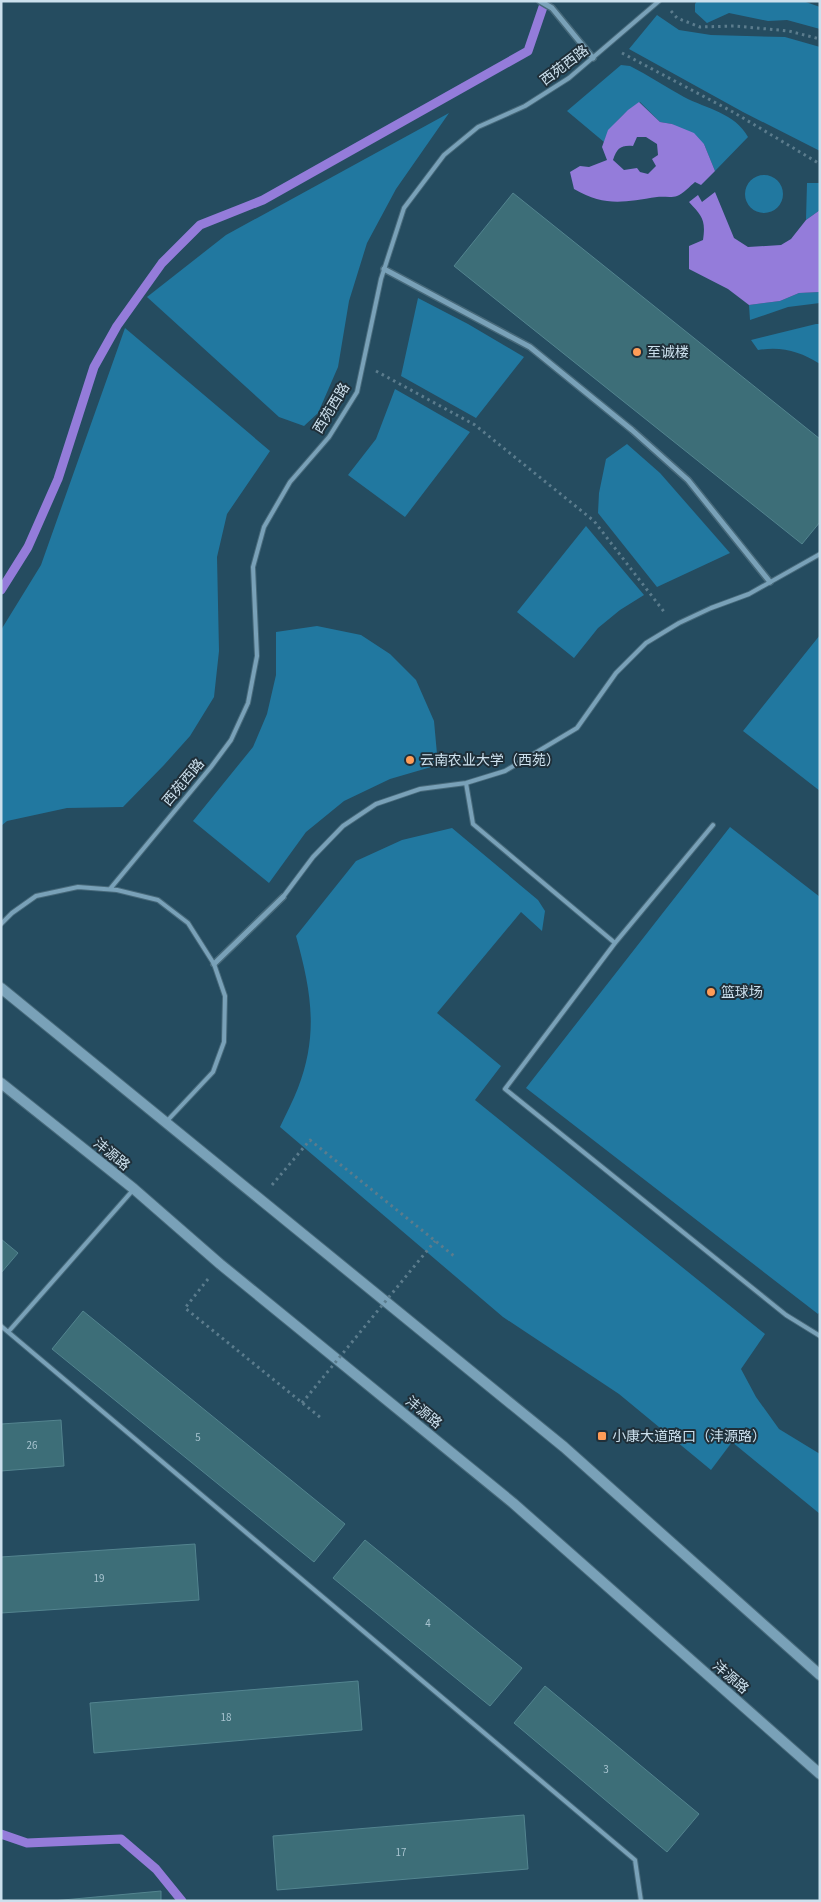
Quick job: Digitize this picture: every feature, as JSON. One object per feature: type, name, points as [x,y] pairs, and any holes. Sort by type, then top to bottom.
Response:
[{"type":"main road","points":[[1,988],[564,1447],[820,1675]]},
{"type":"main road","name":"沣源路","points":[[1,1083],[134,1189],[220,1264],[514,1503],[820,1774]]},
{"type":"street","points":[[540,1],[552,8],[593,58]]},
{"type":"street","points":[[384,269],[530,347],[632,430],[688,480],[770,582]]},
{"type":"street","points":[[214,964],[283,897]]},
{"type":"lane","name":"西苑西路","points":[[110,889],[211,767],[231,740],[248,703],[257,656],[253,567],[264,527],[290,482],[328,437],[357,392],[384,269],[404,208],[444,155],[478,127],[525,106],[569,78],[659,1]]},
{"type":"lane","points":[[283,897],[313,857],[344,826],[376,804],[420,789],[466,783],[505,771],[577,728],[616,673],[646,643],[675,625],[711,608],[749,594],[820,554]]},
{"type":"lane","points":[[466,783],[473,824],[615,943]]},
{"type":"lane","points":[[713,825],[615,943],[505,1089],[786,1315],[820,1336]]},
{"type":"lane","points":[[1,924],[12,913],[36,896],[78,887],[110,889],[158,900],[188,923],[214,964],[225,996],[224,1042],[213,1072],[165,1123]]},
{"type":"lane","points":[[10,1331],[134,1189]]},
{"type":"lane","points":[[1,1326],[10,1331],[635,1860],[640,1901]]},
{"type":"path","points":[[667,7],[677,18],[700,27],[735,26],[789,31],[820,39]]},
{"type":"path","points":[[608,45],[733,112],[820,164]]},
{"type":"path","points":[[363,364],[475,425],[594,521],[675,625]]},
{"type":"path","points":[[260,1200],[310,1140],[454,1256]]},
{"type":"path","points":[[302,1403],[435,1241]]},
{"type":"path","points":[[220,1264],[185,1308],[321,1418]]},
{"type":"shaded area","points":[[697,1],[803,1],[820,7],[820,29],[787,20],[768,21],[729,13],[707,23],[695,12]]},
{"type":"shaded area","points":[[657,15],[679,30],[711,35],[785,37],[820,47],[820,151],[743,112],[629,49]]},
{"type":"shaded area","points":[[621,65],[630,66],[684,97],[728,117],[736,122],[748,137],[715,171],[704,144],[672,124],[660,122],[640,102],[619,119],[610,130],[604,142],[567,111]]},
{"type":"shaded area","points":[[639,102],[660,122],[672,124],[694,133],[704,144],[715,171],[701,185],[695,182],[682,194],[675,197],[615,202],[595,199],[574,189],[570,172],[580,166],[589,167],[607,160],[602,147],[608,130]],"holes":[[[637,137],[646,137],[657,144],[658,155],[652,159],[656,166],[648,174],[640,172],[637,168],[624,170],[613,160],[620,148],[633,146]]]},
{"type":"shaded area","points":[[449,113],[396,189],[367,243],[349,301],[338,367],[318,413],[304,426],[279,417],[147,297],[226,235]]},
{"type":"shaded area","points":[[764,175],[777,181],[783,194],[777,207],[764,213],[751,207],[745,194],[751,181]]},
{"type":"shaded area","points":[[807,183],[820,183],[820,210],[806,220]]},
{"type":"shaded area","points":[[715,192],[734,238],[748,247],[781,245],[791,239],[806,220],[820,210],[820,292],[799,293],[780,301],[749,305],[728,289],[689,269],[689,246],[703,240],[704,228],[700,215],[689,202],[698,195],[702,202]]},
{"type":"shaded area","points":[[820,292],[820,303],[788,307],[750,320],[749,305],[780,301],[799,293]]},
{"type":"shaded area","points":[[418,298],[468,324],[524,357],[476,418],[401,376]]},
{"type":"shaded area","points":[[820,324],[820,364],[798,353],[782,349],[758,350],[751,340]]},
{"type":"shaded area","points":[[125,328],[270,451],[227,514],[217,557],[219,651],[214,697],[190,736],[123,807],[67,808],[7,821],[1,826],[1,630],[41,565]]},
{"type":"shaded area","points":[[395,389],[470,432],[405,517],[348,475],[376,439]]},
{"type":"shaded area","points":[[627,444],[660,473],[730,553],[657,587],[598,513],[599,493],[606,459]]},
{"type":"shaded area","points":[[586,526],[644,595],[620,610],[598,628],[574,658],[517,612]]},
{"type":"shaded area","points":[[317,626],[361,635],[390,654],[416,680],[434,721],[438,765],[390,779],[344,801],[306,832],[269,883],[193,821],[253,747],[267,714],[276,675],[276,632]]},
{"type":"shaded area","points":[[820,635],[820,791],[743,731]]},
{"type":"shaded area","name":"篮球场","points":[[730,827],[820,897],[820,1311],[818,1314],[526,1088]]},
{"type":"shaded area","points":[[452,828],[538,900],[545,911],[542,931],[521,912],[437,1013],[501,1066],[475,1100],[765,1334],[741,1369],[756,1397],[779,1429],[820,1454],[820,1514],[732,1442],[711,1470],[619,1394],[503,1317],[280,1127],[305,1068],[311,1030],[306,975],[296,936],[356,861],[402,840]]},
{"type":"building","name":"至诚楼","points":[[513,193],[820,439],[820,522],[802,544],[454,266]]},
{"type":"building","points":[[1,1239],[18,1253],[1,1273]]},
{"type":"building","points":[[83,1311],[345,1524],[314,1562],[52,1349]]},
{"type":"building","points":[[61,1420],[64,1466],[1,1471],[1,1424]]},
{"type":"building","points":[[365,1540],[522,1668],[490,1706],[333,1578]]},
{"type":"building","points":[[195,1544],[199,1600],[1,1613],[1,1557]]},
{"type":"building","points":[[358,1681],[362,1730],[94,1753],[90,1703]]},
{"type":"building","points":[[545,1686],[699,1814],[667,1852],[514,1723]]},
{"type":"building","points":[[524,1815],[528,1869],[277,1890],[273,1836]]},
{"type":"building","points":[[161,1891],[161,1901],[52,1901]]},
{"type":"waterway","points":[[1,590],[28,547],[58,479],[94,367],[117,326],[162,263],[200,225],[263,200],[528,51],[543,7]]},
{"type":"waterway","points":[[1,1834],[27,1843],[121,1839],[156,1869],[182,1901]]},
{"type":"place","name":"至诚楼","points":[[637,352]]},
{"type":"place","name":"云南农业大学（西苑）","points":[[410,760]]},
{"type":"place","name":"篮球场","points":[[711,992]]},
{"type":"place","name":"小康大道路口（沣源路）","points":[[602,1436]]}]
